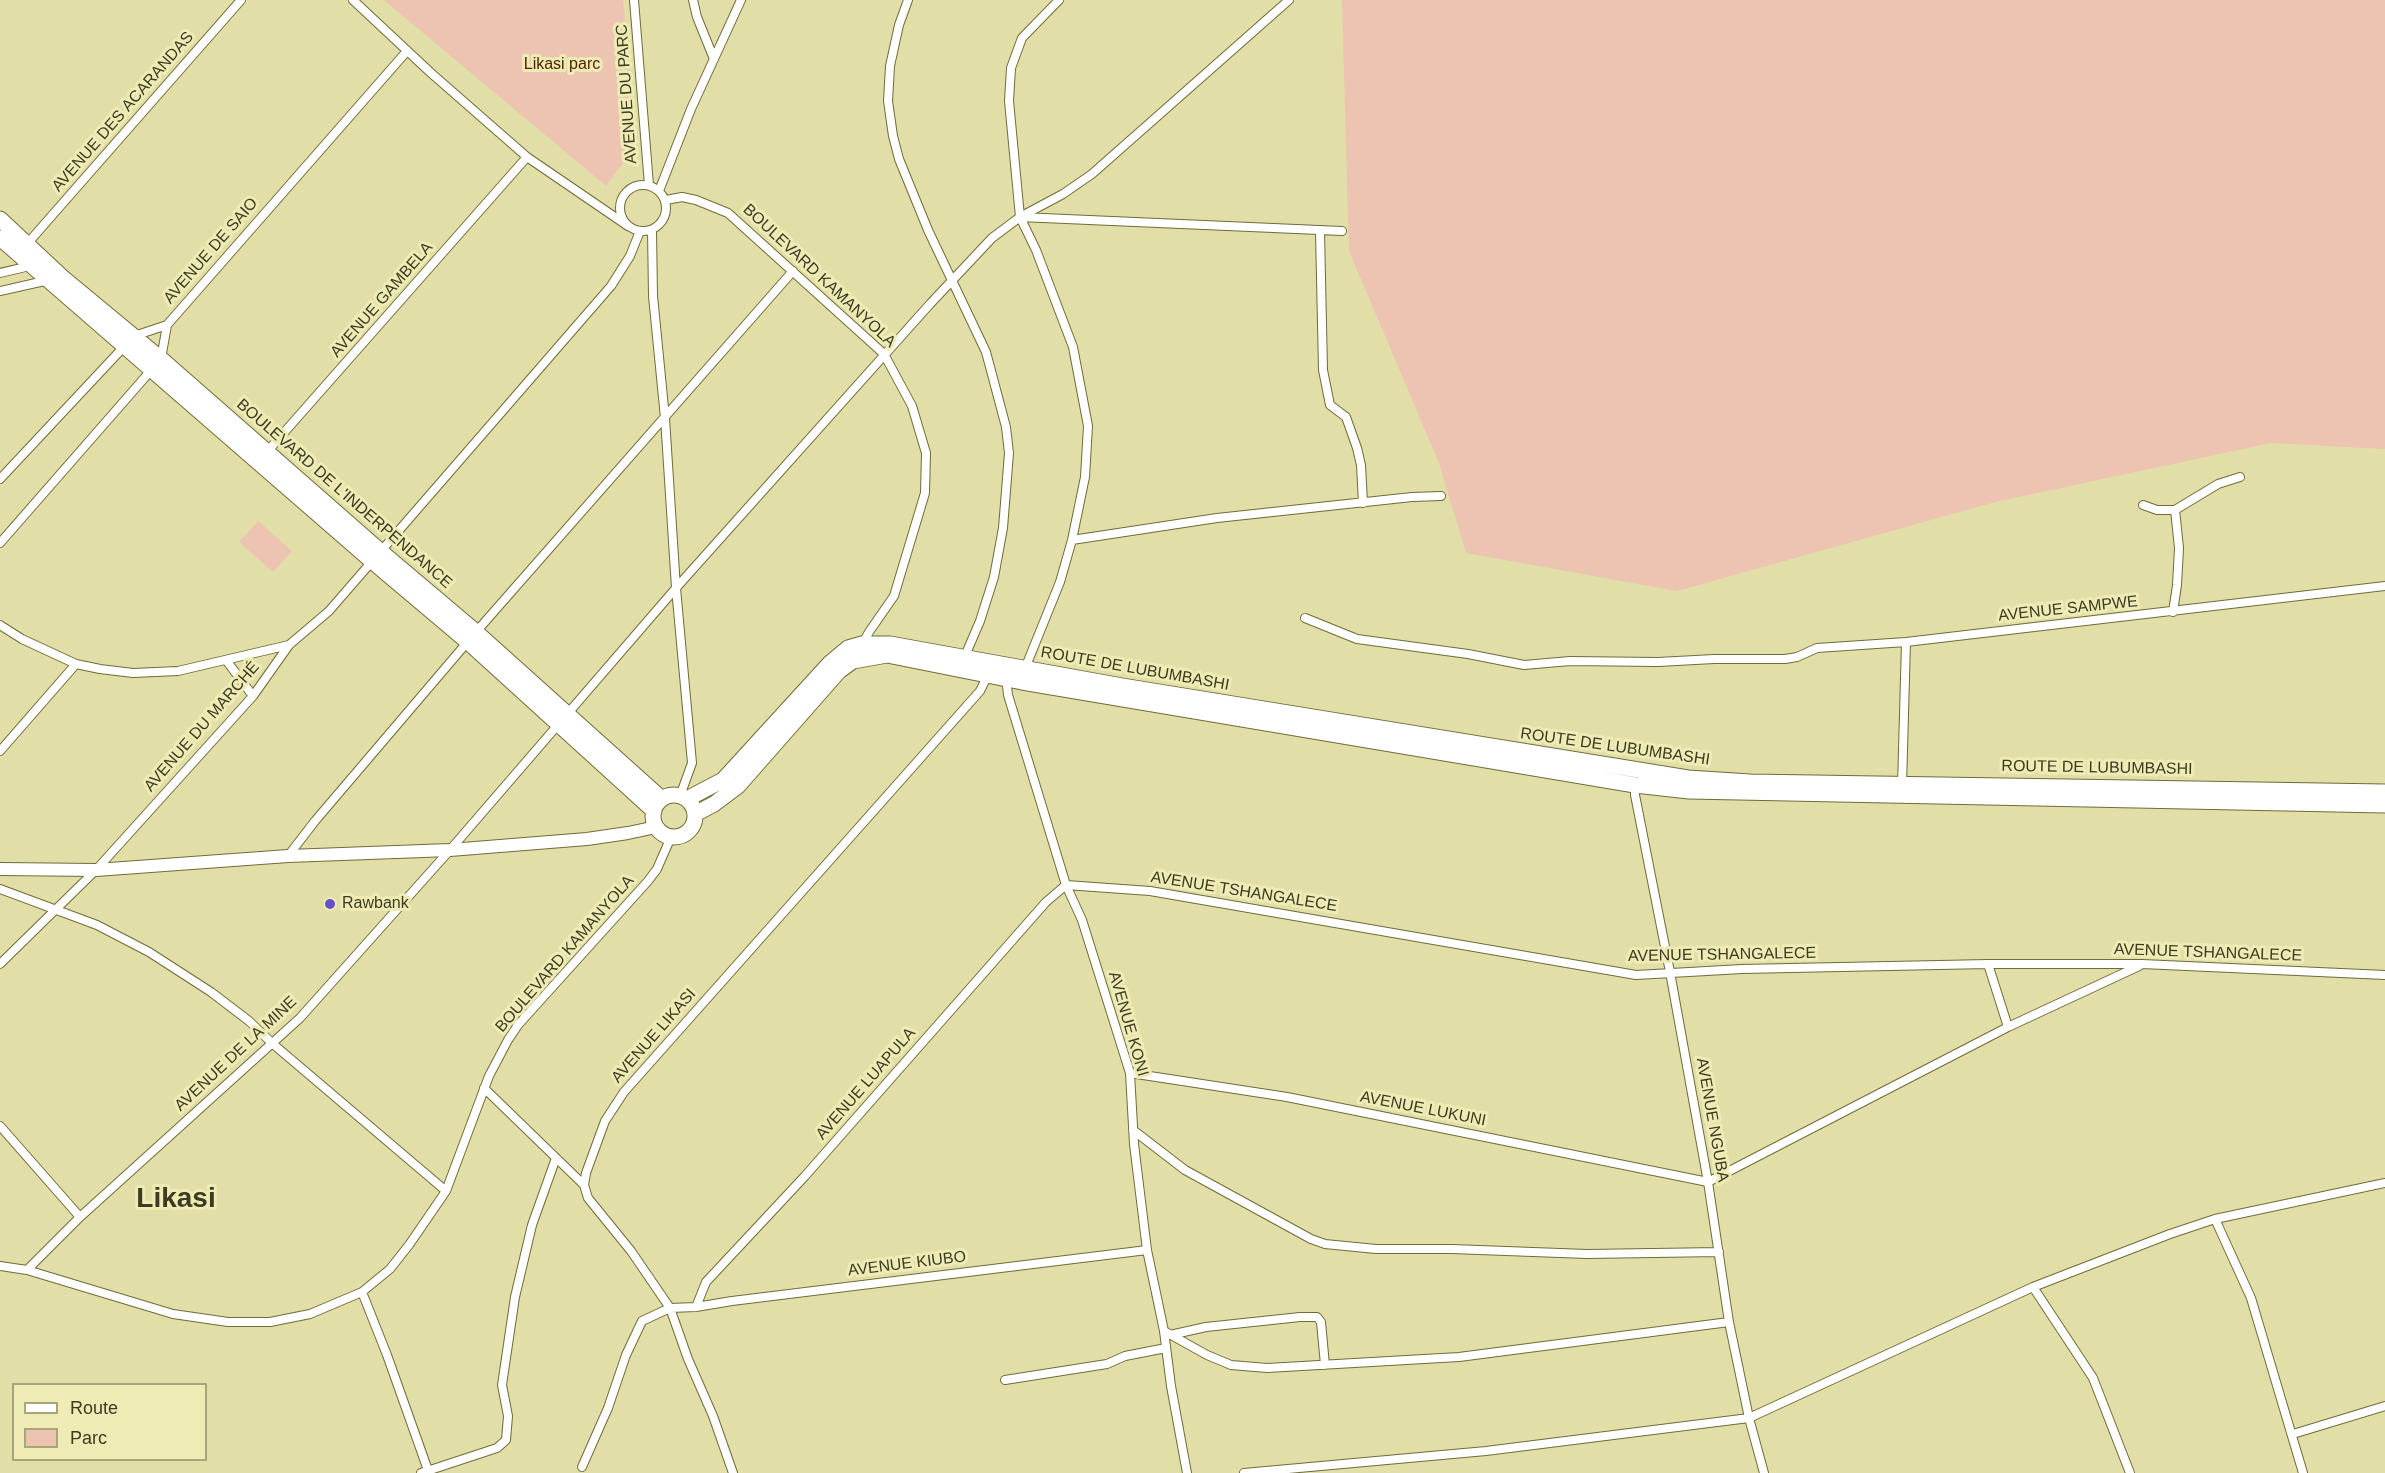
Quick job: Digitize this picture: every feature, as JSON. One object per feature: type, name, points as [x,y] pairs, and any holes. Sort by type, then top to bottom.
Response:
[{"type":"highway","name":"BOULEVARD DE L'INDERPENDANCE","points":[[0,219],[27,244],[39,264]]},
{"type":"highway","name":"BOULEVARD DE L'INDERPENDANCE","points":[[0,238],[39,264],[157,364],[563,717],[658,805]]},
{"type":"highway","name":"ROUTE DE LUBUMBASHI","points":[[857,653],[890,644],[964,656],[1016,673],[1635,778],[1689,791],[1902,789],[2385,792]]},
{"type":"highway","name":"ROUTE DE LUBUMBASHI","points":[[857,653],[887,655],[988,675],[1016,673]]},
{"type":"highway","points":[[684,798],[723,780],[830,663],[857,653]]},
{"type":"highway","points":[[695,814],[714,804],[738,786],[857,653]]},
{"type":"highway","name":"ROUTE DE LUBUMBASHI","points":[[1902,789],[2385,805]]},
{"type":"highway","points":[[671,795],[684,798],[692,805],[695,814],[692,828],[683,835],[671,837],[662,834],[656,827],[658,805],[671,795]]},
{"type":"main road","points":[[0,869],[96,870],[288,856],[450,849],[587,839],[656,827]]},
{"type":"street","name":"AVENUE DES ACARANDAS","points":[[27,244],[241,0]]},
{"type":"street","points":[[353,0],[527,157],[628,226],[640,231],[652,230],[665,218],[666,200],[659,190],[649,185],[635,186],[624,194],[620,215],[628,226]]},
{"type":"street","name":"AVENUE DU PARC","points":[[634,0],[649,185]]},
{"type":"street","points":[[693,0],[697,17],[714,59]]},
{"type":"street","points":[[659,190],[691,109],[741,0]]},
{"type":"street","points":[[908,0],[899,25],[890,66],[888,101],[892,136],[928,230],[953,278],[986,352],[1006,427],[1009,453],[1003,528],[994,577],[981,621],[964,656]]},
{"type":"street","points":[[1016,673],[1060,582],[1072,540],[1085,477],[1088,426],[1073,347],[1036,250],[1020,217],[1011,131],[1011,68],[1022,38],[1059,0]]},
{"type":"street","name":"AVENUE DE LA MINE","points":[[27,1270],[80,1217],[300,1018],[676,588],[953,278],[992,238],[1020,217],[1063,194],[1092,174],[1289,0]]},
{"type":"street","name":"AVENUE DE SAIO","points":[[0,479],[130,341],[167,325],[407,51]]},
{"type":"street","name":"AVENUE GAMBELA","points":[[263,457],[527,157]]},
{"type":"street","name":"BOULEVARD KAMANYOLA","points":[[666,200],[682,197],[728,213],[885,354],[912,406],[926,453],[925,493],[894,596],[857,653]]},
{"type":"street","points":[[1020,217],[1320,232],[1342,231]]},
{"type":"street","points":[[652,230],[653,296],[665,418],[676,588],[692,763],[684,798]]},
{"type":"street","name":"AVENUE DU MARCHÉ","points":[[0,964],[96,870],[253,696],[290,645],[328,611],[611,286],[630,256],[640,231]]},
{"type":"street","points":[[1320,232],[1323,370],[1330,405],[1346,417],[1357,448],[1361,465],[1363,503]]},
{"type":"street","points":[[0,273],[39,264]]},
{"type":"street","points":[[288,856],[315,821],[472,637],[793,271]]},
{"type":"street","points":[[0,291],[55,278]]},
{"type":"street","points":[[0,543],[157,364],[167,325]]},
{"type":"street","points":[[2143,505],[2157,510],[2175,510],[2218,484],[2240,477]]},
{"type":"street","points":[[1072,540],[1217,518],[1412,497],[1441,496]]},
{"type":"street","points":[[2173,612],[2179,549],[2175,510]]},
{"type":"street","name":"AVENUE SAMPWE","points":[[1305,618],[1358,639],[1468,654],[1524,665],[1570,661],[1658,662],[1785,659],[1797,657],[1816,648],[1906,642],[2385,586]]},
{"type":"street","points":[[0,625],[22,639],[76,664],[133,672],[178,671],[290,645]]},
{"type":"street","points":[[1902,789],[1906,642]]},
{"type":"street","points":[[226,660],[253,696]]},
{"type":"street","points":[[0,751],[76,664]]},
{"type":"street","name":"AVENUE KONI","points":[[1016,673],[1008,695],[1033,770],[1066,885],[1082,920],[1130,1073],[1134,1144],[1147,1250],[1167,1333],[1166,1348],[1187,1473]]},
{"type":"street","name":"AVENUE LIKASI","points":[[584,1185],[601,1131],[610,1111],[624,1092],[980,690],[988,675]]},
{"type":"street","name":"AVENUE NGUBA","points":[[1635,778],[1635,795],[1708,1182],[1729,1322],[1749,1418],[1764,1473]]},
{"type":"street","name":"BOULEVARD KAMANYOLA","points":[[0,1266],[27,1270],[144,1307],[228,1322],[270,1322],[310,1314],[362,1292],[390,1269],[446,1191],[484,1088],[499,1056],[518,1025],[648,881],[657,869],[671,837]]},
{"type":"street","name":"AVENUE TSHANGALECE","points":[[1066,885],[1161,893],[1636,975],[1670,972],[1988,964],[2142,964],[2385,975]]},
{"type":"street","name":"AVENUE LUAPULA","points":[[696,1307],[706,1282],[805,1176],[1046,902],[1066,885]]},
{"type":"street","points":[[0,889],[57,908],[120,936],[178,970],[249,1021],[446,1191]]},
{"type":"street","points":[[1988,964],[2008,1027]]},
{"type":"street","points":[[1708,1182],[2008,1027],[2142,964]]},
{"type":"street","name":"AVENUE LUKUNI","points":[[1130,1073],[1287,1097],[1708,1182]]},
{"type":"street","points":[[484,1088],[584,1185],[588,1198],[631,1251],[670,1308],[733,1473]]},
{"type":"street","points":[[0,1126],[80,1217]]},
{"type":"street","points":[[1133,1130],[1185,1170],[1311,1239],[1325,1244],[1376,1249],[1452,1249],[1587,1254],[1719,1252]]},
{"type":"street","points":[[362,1292],[387,1354],[426,1472],[497,1448],[506,1440],[508,1416],[502,1385],[515,1298],[532,1225],[556,1158]]},
{"type":"street","points":[[1244,1473],[1486,1451],[1749,1418],[2033,1287],[2215,1219],[2385,1183]]},
{"type":"street","points":[[2215,1219],[2251,1298],[2303,1473]]},
{"type":"street","name":"AVENUE KIUBO","points":[[670,1308],[696,1307],[1147,1250]]},
{"type":"street","points":[[2033,1287],[2093,1378],[2130,1473]]},
{"type":"street","points":[[582,1467],[608,1408],[626,1355],[642,1321],[670,1308]]},
{"type":"street","points":[[1167,1333],[1206,1327],[1317,1317],[1321,1322],[1325,1365]]},
{"type":"street","points":[[1167,1333],[1207,1355],[1232,1365],[1267,1368],[1459,1358],[1729,1322]]},
{"type":"street","points":[[1005,1380],[1098,1365],[1125,1356],[1166,1348]]},
{"type":"street","points":[[2293,1434],[2385,1406]]},
{"type":"green space","name":"Likasi parc","points":[[384,0],[623,0],[637,144],[606,186]]},
{"type":"green space","points":[[1342,0],[2385,0],[2385,449],[2271,443],[1995,502],[1677,591],[1466,553],[1439,463],[1349,251]]},
{"type":"green space","points":[[258,521],[292,551],[273,572],[239,542]]},
{"type":"place","name":"Rawbank","points":[[330,904]]},
{"type":"district","name":"Likasi","points":[[176,1199]]}]
